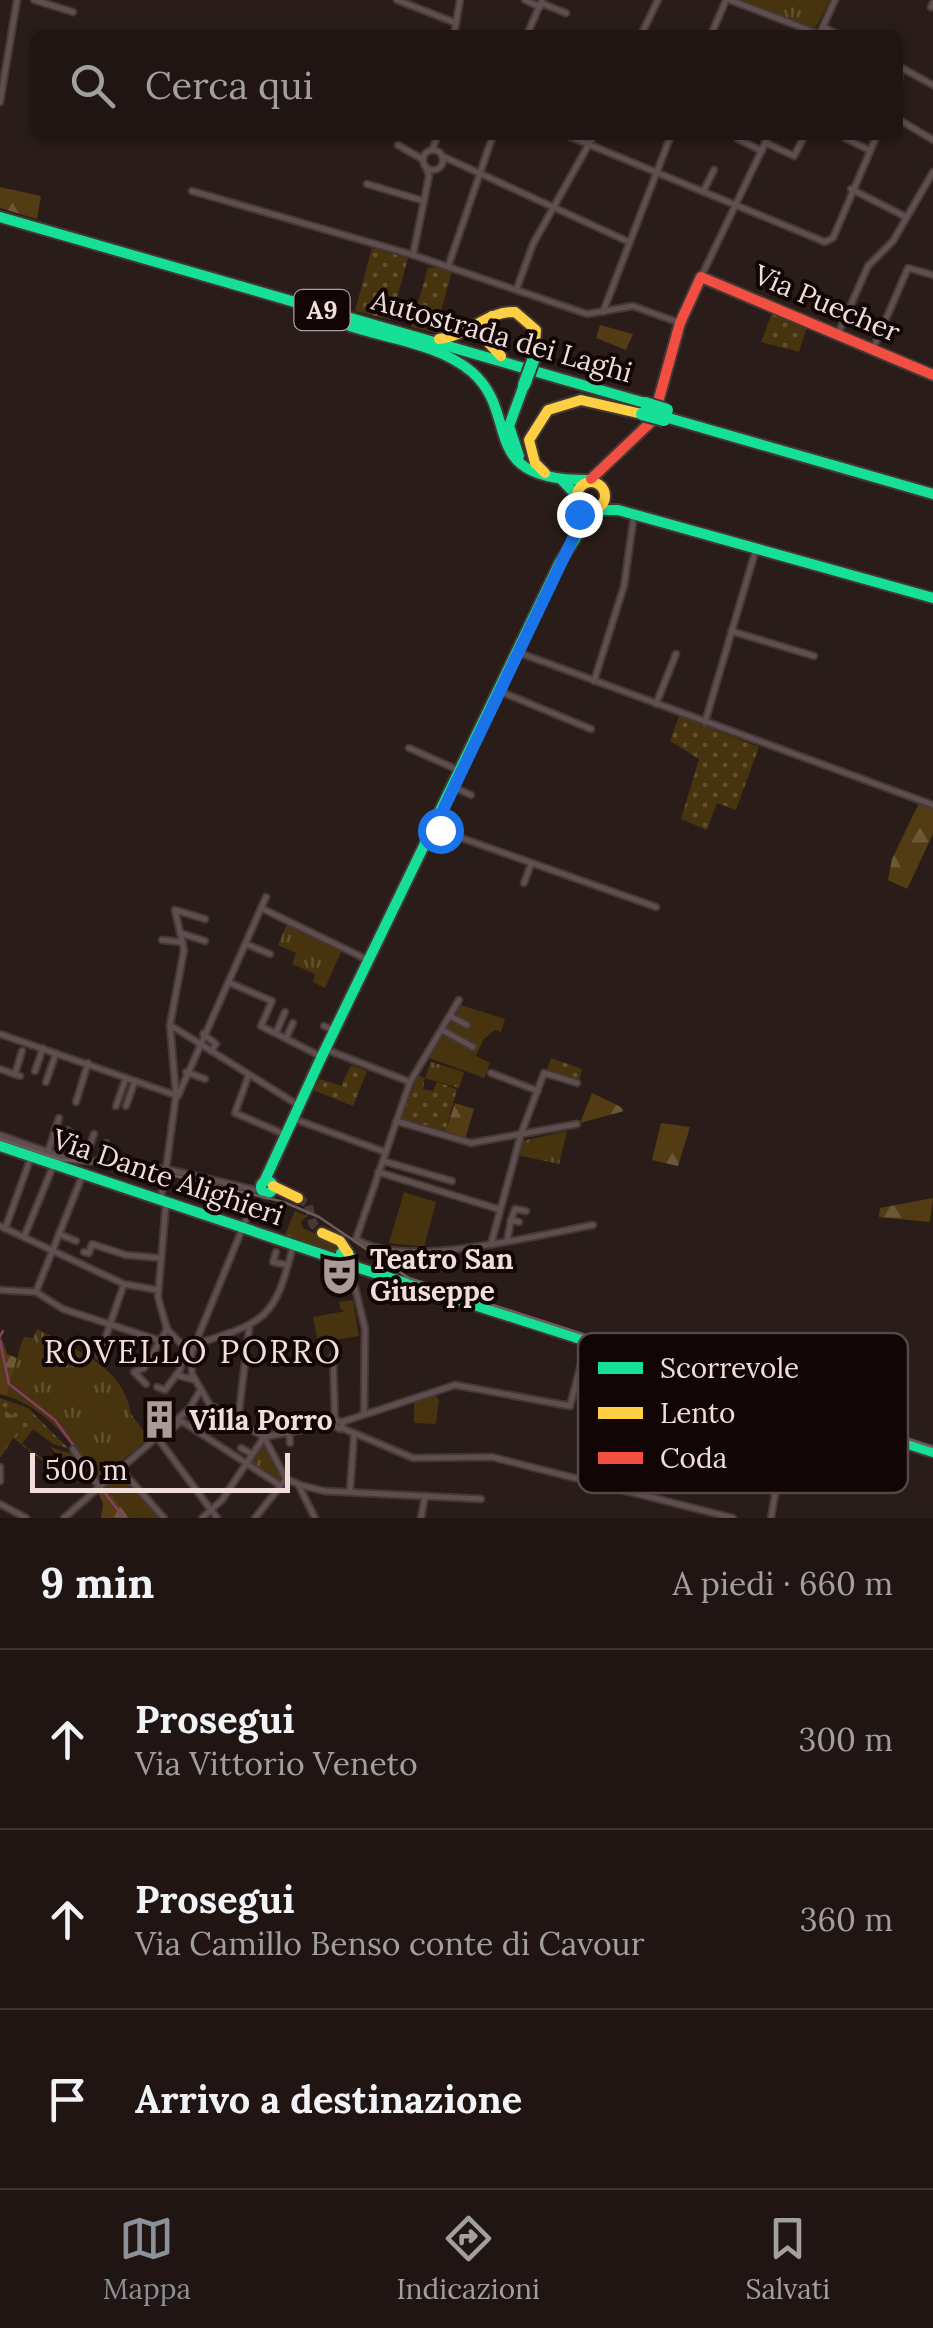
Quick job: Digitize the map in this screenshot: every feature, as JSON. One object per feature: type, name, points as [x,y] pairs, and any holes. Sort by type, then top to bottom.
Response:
[{"type":"main road","name":"Autostrada dei Laghi","points":[[0,220],[617,395],[643,409]]},
{"type":"main road","name":"Autostrada dei Laghi","points":[[0,220],[350,326],[933,490]]},
{"type":"main road","points":[[271,1187],[286,1135],[325,1050],[438,828],[453,788],[586,507],[611,462],[652,420],[680,322],[701,277]]},
{"type":"main road","name":"Via Puecher","points":[[701,277],[933,374]]},
{"type":"main road","points":[[300,304],[441,339],[463,336],[495,313],[515,312],[530,321],[538,336],[534,358],[511,416],[511,441],[521,460],[573,487],[586,507]]},
{"type":"main road","points":[[495,313],[484,334],[498,355],[617,395]]},
{"type":"main road","points":[[350,326],[450,360],[471,372],[491,398],[506,451],[518,465],[597,485],[618,510]]},
{"type":"main road","points":[[548,475],[532,461],[528,446],[532,429],[547,410],[563,402],[585,400],[643,409]]},
{"type":"main road","name":"Autostrada dei Laghi","points":[[666,416],[933,490]]},
{"type":"main road","points":[[586,507],[597,485]]},
{"type":"main road","points":[[586,507],[618,510],[933,598]]},
{"type":"main road","name":"Via Dante Alighieri","points":[[0,1146],[31,1157],[54,1157],[163,1202],[578,1338]]},
{"type":"main road","points":[[322,1232],[349,1262]]},
{"type":"main road","name":"Via Dante Alighieri","points":[[908,1444],[933,1452]]},
{"type":"street","points":[[0,102],[18,0]]},
{"type":"street","points":[[34,0],[73,12]]},
{"type":"street","points":[[396,0],[456,23]]},
{"type":"street","points":[[455,30],[460,0]]},
{"type":"street","points":[[524,0],[566,14]]},
{"type":"street","points":[[643,30],[658,0]]},
{"type":"street","points":[[713,30],[728,0],[806,30]]},
{"type":"street","points":[[821,30],[836,0]]},
{"type":"street","points":[[529,30],[541,3]]},
{"type":"street","points":[[823,26],[830,30]]},
{"type":"street","points":[[903,69],[933,85]]},
{"type":"street","points":[[903,123],[933,140]]},
{"type":"street","points":[[437,140],[438,167]]},
{"type":"street","points":[[448,267],[491,140]]},
{"type":"street","points":[[578,140],[830,242],[874,140]]},
{"type":"street","points":[[517,288],[530,248],[592,140]]},
{"type":"street","points":[[603,312],[669,140]]},
{"type":"street","points":[[738,140],[762,151]]},
{"type":"street","points":[[701,277],[768,140]]},
{"type":"street","points":[[766,143],[795,156],[803,140]]},
{"type":"street","points":[[849,140],[868,150]]},
{"type":"street","points":[[398,145],[418,154],[430,176]]},
{"type":"street","points":[[418,154],[435,151]]},
{"type":"street","points":[[435,151],[449,163],[555,206],[629,242]]},
{"type":"street","points":[[425,164],[435,151]]},
{"type":"street","points":[[411,253],[430,176],[449,163]]},
{"type":"street","points":[[425,164],[438,167]]},
{"type":"street","points":[[703,192],[714,170]]},
{"type":"street","points":[[838,334],[868,266],[887,248],[933,172]]},
{"type":"street","points":[[367,184],[424,200]]},
{"type":"street","points":[[850,189],[906,217]]},
{"type":"street","points":[[192,191],[411,253],[588,314],[639,307],[680,322]]},
{"type":"street","points":[[873,349],[908,268],[933,275]]},
{"type":"street","points":[[594,681],[624,586],[634,515]]},
{"type":"street","points":[[705,722],[756,549]]},
{"type":"street","points":[[732,630],[814,656]]},
{"type":"street","points":[[517,652],[933,805]]},
{"type":"street","points":[[656,704],[676,654]]},
{"type":"street","points":[[500,688],[591,729]]},
{"type":"street","points":[[410,748],[461,771]]},
{"type":"street","points":[[453,788],[471,795]]},
{"type":"street","points":[[438,828],[656,907]]},
{"type":"street","points":[[524,883],[531,864]]},
{"type":"street","points":[[176,1096],[266,897]]},
{"type":"street","points":[[261,908],[369,961]]},
{"type":"street","points":[[166,1169],[176,1096],[170,1025],[182,942],[175,910],[205,919]]},
{"type":"street","points":[[180,933],[205,942]]},
{"type":"street","points":[[162,940],[182,942]]},
{"type":"street","points":[[246,944],[270,954]]},
{"type":"street","points":[[230,983],[272,1001],[261,1026],[410,1082]]},
{"type":"street","points":[[459,1000],[410,1082],[355,1237],[367,1245],[471,1250],[592,1225]]},
{"type":"street","points":[[276,1033],[285,1012]]},
{"type":"street","points":[[450,1016],[467,1025]]},
{"type":"street","points":[[286,1038],[293,1023]]},
{"type":"street","points":[[170,1025],[201,1038],[211,1051],[297,1112],[385,1152]]},
{"type":"street","points":[[442,1030],[474,1048]]},
{"type":"street","points":[[0,1034],[176,1096]]},
{"type":"street","points":[[35,1071],[42,1048]]},
{"type":"street","points":[[0,1069],[18,1075],[22,1051]]},
{"type":"street","points":[[46,1082],[56,1053]]},
{"type":"street","points":[[76,1102],[88,1064]]},
{"type":"street","points":[[186,1072],[205,1079]]},
{"type":"street","points":[[491,1072],[538,1091]]},
{"type":"street","points":[[491,1244],[521,1134],[544,1073],[576,1083]]},
{"type":"street","points":[[248,1077],[235,1114],[286,1135]]},
{"type":"street","points":[[116,1106],[126,1078]]},
{"type":"street","points":[[126,1106],[135,1081]]},
{"type":"street","points":[[54,1157],[60,1118]]},
{"type":"street","points":[[396,1121],[470,1143],[577,1124]]},
{"type":"street","points":[[24,1237],[68,1130]]},
{"type":"street","points":[[36,1292],[94,1134]]},
{"type":"street","points":[[0,1135],[54,1157]]},
{"type":"street","points":[[100,1162],[106,1143]]},
{"type":"street","points":[[31,1157],[3,1227],[124,1284],[158,1290]]},
{"type":"street","points":[[382,1161],[452,1181]]},
{"type":"street","points":[[84,1167],[100,1162],[166,1169],[271,1187]]},
{"type":"street","points":[[378,1172],[498,1209]]},
{"type":"street","points":[[164,1179],[158,1290],[167,1330],[187,1353],[195,1380],[216,1412],[264,1437],[286,1479],[312,1490],[481,1499]]},
{"type":"street","points":[[157,1387],[165,1390],[196,1344],[248,1230],[252,1205]]},
{"type":"street","points":[[507,1241],[515,1209],[526,1211]]},
{"type":"street","points":[[248,1214],[248,1230]]},
{"type":"street","points":[[59,1234],[76,1240]]},
{"type":"street","points":[[84,1252],[89,1253],[92,1244],[126,1255],[160,1258]]},
{"type":"street","points":[[196,1344],[249,1329],[280,1295],[293,1246]]},
{"type":"street","points":[[276,1252],[274,1262],[288,1265]]},
{"type":"street","points":[[349,1262],[364,1329],[364,1414]]},
{"type":"street","points":[[99,1356],[124,1284]]},
{"type":"street","points":[[0,1290],[36,1292],[63,1309],[158,1340]]},
{"type":"street","points":[[238,1421],[249,1329]]},
{"type":"street","points":[[146,1384],[133,1374],[144,1368],[167,1330]]},
{"type":"street","points":[[333,1356],[338,1424]]},
{"type":"street","points":[[176,1375],[195,1380]]},
{"type":"street","points":[[202,1518],[214,1515],[264,1437],[338,1424],[456,1386],[570,1406],[578,1375]]},
{"type":"street","points":[[199,1388],[199,1399],[159,1440],[214,1515]]},
{"type":"street","points":[[179,1420],[244,1466],[278,1484]]},
{"type":"street","points":[[64,1518],[98,1485],[179,1420]]},
{"type":"street","points":[[338,1424],[413,1458],[492,1457],[578,1479]]},
{"type":"street","points":[[289,1431],[290,1443]]},
{"type":"street","points":[[350,1491],[354,1433]]},
{"type":"street","points":[[241,1448],[252,1454]]},
{"type":"street","points":[[72,1449],[98,1485]]},
{"type":"street","points":[[0,1467],[0,1481]]},
{"type":"street","points":[[116,1471],[124,1473],[164,1518]]},
{"type":"street","points":[[255,1518],[278,1484],[286,1479]]},
{"type":"street","points":[[298,1484],[316,1518]]},
{"type":"street","points":[[635,1493],[734,1518]]},
{"type":"street","points":[[771,1518],[775,1493]]},
{"type":"street","points":[[421,1518],[426,1495]]},
{"type":"street","points":[[0,1504],[26,1518]]},
{"type":"green space","points":[[739,0],[830,0],[816,27],[810,27]]},
{"type":"green space","points":[[0,187],[41,196],[37,219],[0,208]]},
{"type":"green space","points":[[372,248],[408,258],[391,320],[355,311]]},
{"type":"green space","points":[[428,268],[452,271],[435,333],[411,327]]},
{"type":"green space","points":[[774,308],[807,327],[799,352],[761,342]]},
{"type":"green space","points":[[600,325],[633,334],[626,350],[596,338]]},
{"type":"green space","points":[[679,716],[759,747],[736,810],[717,803],[707,830],[681,819],[699,759],[670,741]]},
{"type":"green space","points":[[919,803],[933,808],[933,834],[907,889],[888,880],[892,859]]},
{"type":"green space","points":[[287,924],[342,950],[325,988],[313,982],[315,974],[292,964],[296,953],[278,945]]},
{"type":"green space","points":[[461,1005],[505,1019],[501,1032],[495,1030],[484,1039],[476,1056],[490,1063],[484,1078],[429,1058]]},
{"type":"green space","points":[[551,1058],[582,1069],[579,1082],[546,1072]]},
{"type":"green space","points":[[431,1062],[464,1072],[459,1088],[425,1078]]},
{"type":"green space","points":[[351,1065],[367,1071],[353,1106],[313,1090],[320,1079],[341,1086]]},
{"type":"green space","points":[[418,1075],[425,1078],[423,1089],[433,1091],[437,1082],[457,1089],[445,1133],[401,1119]]},
{"type":"green space","points":[[592,1093],[621,1107],[624,1111],[580,1123]]},
{"type":"green space","points":[[455,1103],[474,1109],[465,1139],[445,1133]]},
{"type":"green space","points":[[661,1123],[690,1127],[678,1166],[652,1160]]},
{"type":"green space","points":[[567,1131],[559,1164],[517,1155],[522,1141]]},
{"type":"green space","points":[[404,1192],[436,1202],[424,1247],[389,1243]]},
{"type":"green space","points":[[933,1198],[930,1222],[879,1217],[880,1208]]},
{"type":"green space","points":[[295,1211],[307,1216],[301,1222],[303,1228],[337,1244],[339,1251],[329,1252],[284,1237]]},
{"type":"green space","points":[[353,1300],[359,1336],[318,1343],[313,1317],[346,1311],[341,1310],[339,1302]]},
{"type":"green space","points":[[37,1329],[109,1372],[149,1438],[97,1481],[47,1419],[7,1396],[24,1337],[33,1338]]},
{"type":"green space","points":[[0,1333],[7,1354],[17,1358],[7,1396],[0,1394]]},
{"type":"green space","points":[[434,1394],[439,1400],[436,1424],[414,1423],[414,1403]]},
{"type":"green space","points":[[0,1398],[28,1408],[69,1449],[53,1444],[33,1429],[22,1444],[56,1468],[62,1459],[50,1447],[72,1454],[83,1469],[73,1484],[13,1438],[23,1423],[0,1407]]},
{"type":"green space","points":[[0,1407],[23,1423],[0,1458]]},
{"type":"green space","points":[[264,1442],[283,1477],[278,1481],[248,1466]]},
{"type":"green space","points":[[116,1473],[160,1518],[129,1518],[105,1484]]},
{"type":"green space","points":[[104,1484],[129,1518],[101,1518],[103,1504],[97,1490]]},
{"type":"waterway","points":[[0,1336],[3,1331]]},
{"type":"waterway","points":[[0,1341],[9,1384],[55,1420],[98,1479]]},
{"type":"waterway","points":[[101,1488],[124,1518]]},
{"type":"tunnel","points":[[298,1198],[308,1204],[313,1224],[322,1233]]},
{"type":"railway","points":[[0,1139],[62,1160],[138,1167],[284,1202],[319,1217],[409,1278],[580,1333]]},
{"type":"railway","points":[[908,1439],[933,1447]]},
{"type":"traffic: fast","points":[[0,217],[645,403]]},
{"type":"traffic: fast","points":[[350,326],[429,349],[459,363],[487,389],[515,458],[530,470],[553,477],[589,480]]},
{"type":"traffic: fast","points":[[524,385],[534,358]]},
{"type":"traffic: fast","points":[[519,456],[509,426],[524,385]]},
{"type":"traffic: fast","points":[[645,403],[667,410]]},
{"type":"traffic: fast","points":[[642,414],[664,420]]},
{"type":"traffic: fast","points":[[665,417],[933,494]]},
{"type":"traffic: fast","points":[[561,479],[579,498]]},
{"type":"traffic: fast","points":[[595,510],[618,510],[933,598]]},
{"type":"traffic: fast","points":[[435,821],[560,562],[592,513]]},
{"type":"traffic: fast","points":[[321,1058],[433,827]]},
{"type":"traffic: fast","points":[[264,1182],[321,1058]]},
{"type":"traffic: fast","points":[[0,1146],[339,1260]]},
{"type":"traffic: fast","points":[[267,1181],[273,1187],[267,1193],[261,1187],[267,1181]]},
{"type":"traffic: fast","points":[[341,1253],[348,1253],[356,1267],[578,1338]]},
{"type":"traffic: fast","points":[[908,1444],[933,1452]]},
{"type":"traffic: slow","points":[[439,339],[495,315],[515,312],[536,330],[534,358]]},
{"type":"traffic: slow","points":[[492,316],[485,339],[501,356]]},
{"type":"traffic: slow","points":[[545,473],[535,463],[529,440],[548,410],[581,400],[642,414]]},
{"type":"traffic: slow","points":[[591,482],[601,486],[605,496],[601,506],[591,510],[581,506],[577,496],[581,486],[591,482]]},
{"type":"traffic: slow","points":[[440,821],[443,827],[435,830],[434,823],[440,821]]},
{"type":"traffic: slow","points":[[273,1186],[298,1198]]},
{"type":"traffic: slow","points":[[322,1233],[340,1241],[348,1253]]},
{"type":"traffic: jam","points":[[591,479],[653,420],[680,323],[701,277],[933,375]]},
{"type":"place","name":"Teatro San Giuseppe","points":[[340,1275]]},
{"type":"place","name":"Villa Porro","points":[[159,1420]]},
{"type":"district","name":"ROVELLO PORRO","points":[[193,1351]]},
{"type":"route","points":[[440,830],[444,808],[576,532],[579,514]]}]
